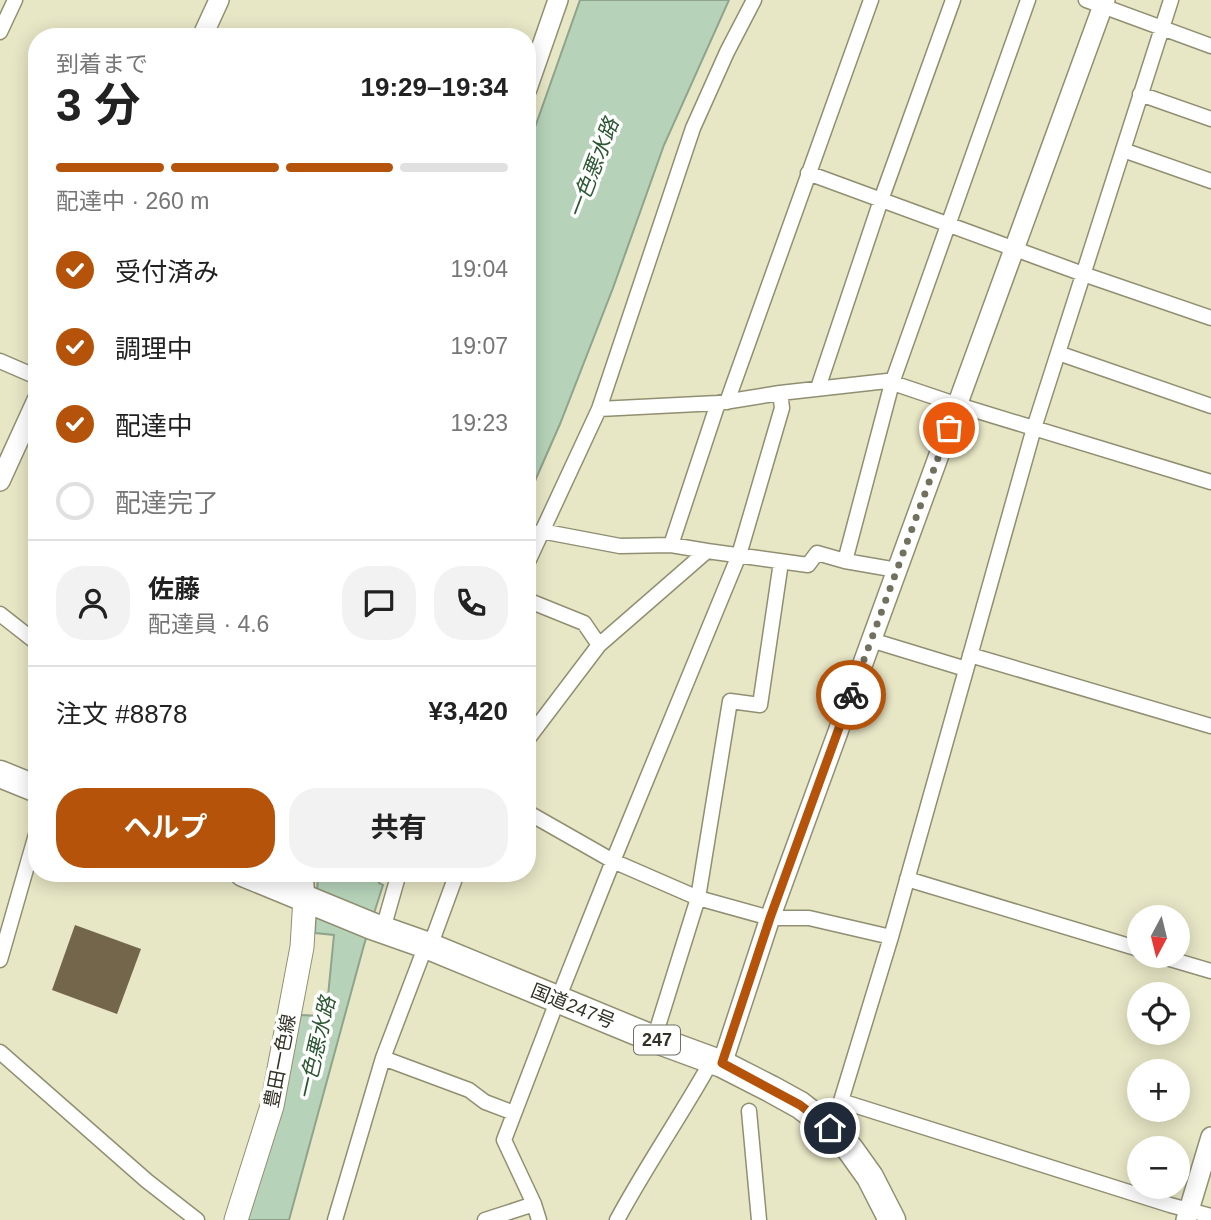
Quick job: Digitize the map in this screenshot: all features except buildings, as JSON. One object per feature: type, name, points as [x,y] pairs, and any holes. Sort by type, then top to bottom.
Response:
[{"type":"highway","points":[[0,774],[28,785]]},
{"type":"highway","name":"国道247号","points":[[274,882],[308,892],[377,928],[426,945],[654,1039],[722,1063],[800,1105],[830,1128],[850,1149],[870,1177],[892,1220]]},
{"type":"main road","name":"豊田一色線","points":[[236,1220],[272,1106],[302,947],[308,892]]},
{"type":"street","points":[[0,32],[15,0]]},
{"type":"street","points":[[206,28],[219,0]]},
{"type":"street","points":[[536,63],[558,0]]},
{"type":"street","points":[[536,543],[599,409],[693,128],[754,0]]},
{"type":"street","points":[[671,545],[871,0]]},
{"type":"street","points":[[818,388],[881,200],[953,0]]},
{"type":"street","points":[[845,561],[892,383],[1028,0]]},
{"type":"street","points":[[830,1128],[841,1101],[891,937],[1034,428],[1171,0]]},
{"type":"street","points":[[617,1220],[707,1069],[722,1063],[770,918],[958,405],[1098,2],[1211,46]]},
{"type":"street","points":[[1140,94],[1211,119]]},
{"type":"street","points":[[1122,150],[1211,181]]},
{"type":"street","points":[[808,173],[1211,318]]},
{"type":"street","points":[[1058,353],[1211,407]]},
{"type":"street","points":[[0,360],[28,373]]},
{"type":"street","points":[[599,409],[722,402],[887,381],[1211,482]]},
{"type":"street","points":[[539,1220],[534,1203],[504,1140],[613,861],[739,555],[782,408],[780,393]]},
{"type":"street","points":[[0,481],[28,420]]},
{"type":"street","points":[[541,531],[620,546],[671,545],[808,565],[817,553],[897,570]]},
{"type":"street","points":[[536,728],[599,645],[707,551]]},
{"type":"street","points":[[654,1039],[698,898],[730,701],[760,705],[781,562]]},
{"type":"street","points":[[536,604],[584,624],[599,645]]},
{"type":"street","points":[[0,614],[28,636]]},
{"type":"street","points":[[871,640],[968,662],[1211,726]]},
{"type":"street","points":[[536,817],[613,861],[698,898],[770,918],[809,918],[891,937]]},
{"type":"street","points":[[0,960],[28,862]]},
{"type":"street","points":[[907,879],[1127,945]]},
{"type":"street","points":[[377,928],[395,882]]},
{"type":"street","points":[[335,1220],[383,1058],[426,945],[432,941],[454,882]]},
{"type":"street","points":[[1190,965],[1211,971]]},
{"type":"street","points":[[0,1052],[147,1181],[197,1220]]},
{"type":"street","points":[[383,1058],[468,1090],[485,1102],[514,1113]]},
{"type":"street","points":[[841,1101],[1170,1205],[1187,1214],[1211,1216]]},
{"type":"street","points":[[749,1111],[759,1220]]},
{"type":"street","points":[[1187,1214],[1211,1137]]},
{"type":"street","points":[[485,1220],[534,1203]]},
{"type":"water","name":"一色悪水路","points":[[580,0],[729,0],[664,145],[613,288],[536,479],[536,125]]},
{"type":"water","name":"一色悪水路","points":[[318,882],[379,882],[383,885],[289,1220],[247,1220],[300,1015],[326,1016],[334,935],[315,933]]},
{"type":"way so far","points":[[851,695],[949,428]]},
{"type":"route","points":[[830,1128],[800,1105],[722,1063],[770,918],[851,695]]}]
